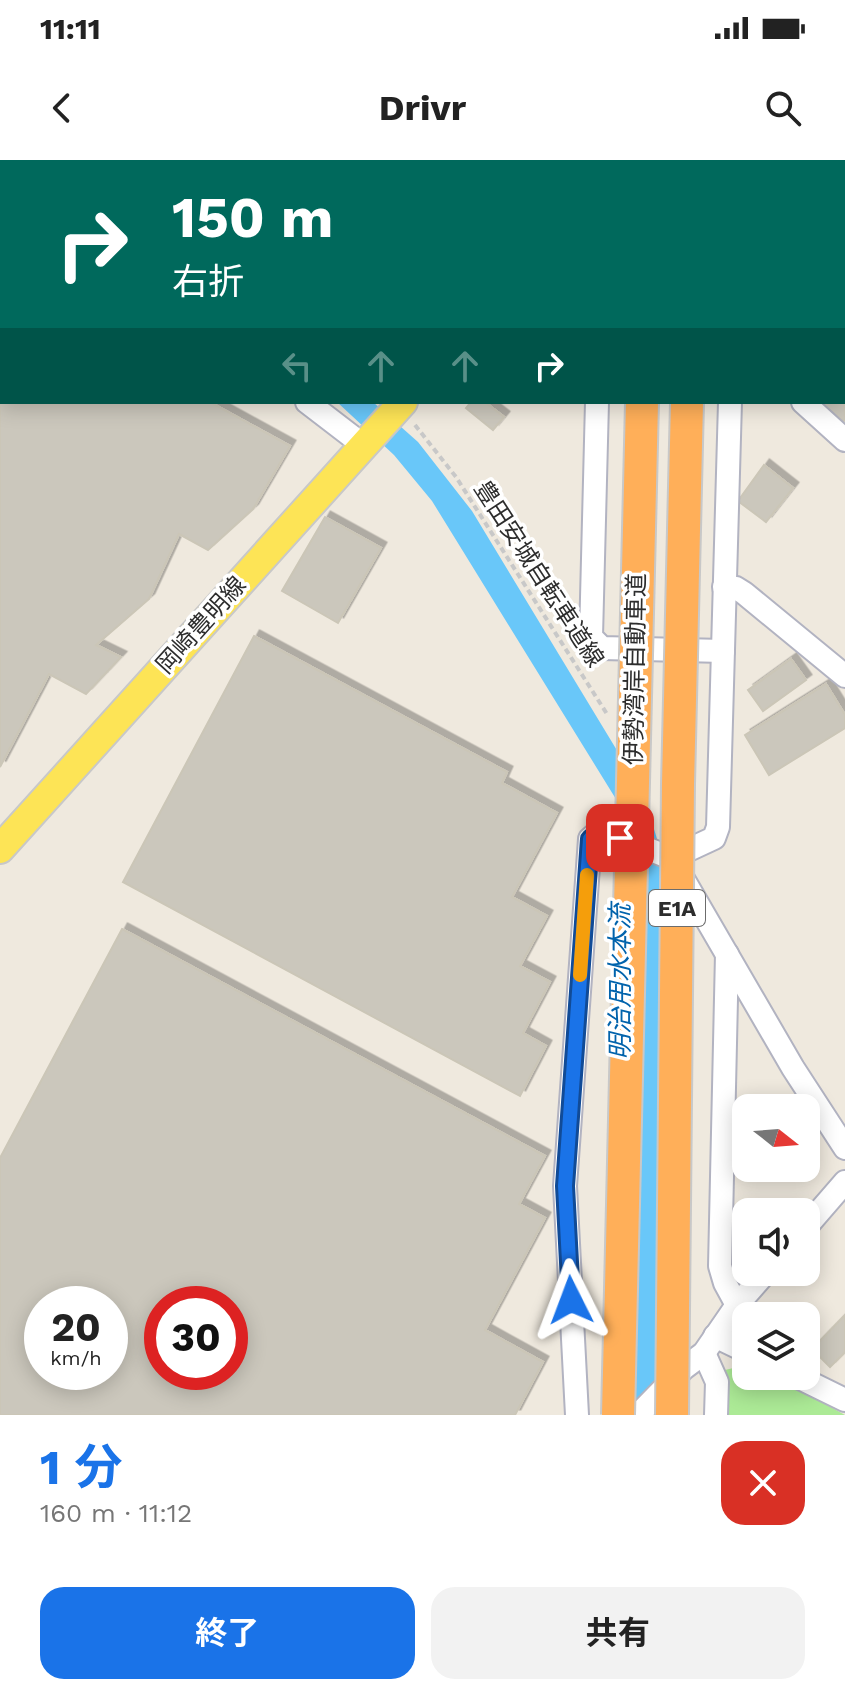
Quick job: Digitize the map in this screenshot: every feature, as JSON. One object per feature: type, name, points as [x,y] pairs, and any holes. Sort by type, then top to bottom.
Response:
[{"type":"highway","name":"伊勢湾岸自動車道","points":[[618,1415],[642,404]]},
{"type":"highway","name":"伊勢湾岸自動車道","points":[[672,1415],[678,784],[687,404]]},
{"type":"main road","name":"岡崎豊明線","points":[[0,849],[366,442],[403,411]]},
{"type":"street","points":[[310,404],[366,442]]},
{"type":"street","points":[[597,404],[591,637],[602,648],[723,651]]},
{"type":"street","points":[[669,857],[708,841],[716,834],[730,404]]},
{"type":"street","points":[[805,404],[845,440]]},
{"type":"street","points":[[724,587],[736,588],[744,593],[845,676]]},
{"type":"street","points":[[577,1415],[565,1186],[590,839],[606,825],[620,838],[669,857],[793,1068],[845,1148]]},
{"type":"street","points":[[727,953],[719,1246],[720,1266],[735,1302]]},
{"type":"street","points":[[820,1211],[845,1182]]},
{"type":"street","points":[[740,1302],[754,1286]]},
{"type":"street","points":[[638,1415],[709,1344],[732,1312]]},
{"type":"street","points":[[709,1344],[732,1348]]},
{"type":"street","points":[[709,1344],[717,1382],[716,1415]]},
{"type":"street","points":[[820,1388],[845,1400]]},
{"type":"path","name":"豊田安城自転車道線","points":[[403,411],[456,477],[610,717]]},
{"type":"green space","points":[[732,1368],[732,1390],[799,1390],[845,1415],[725,1415],[725,1370]]},
{"type":"water","points":[[339,404],[375,404],[418,442],[472,511],[621,757],[642,799],[662,857],[660,1415],[633,1415],[619,804],[432,501],[394,455]]},
{"type":"building","points":[[0,404],[214,404],[290,446],[253,509],[208,550],[179,534],[149,599],[96,645],[121,657],[86,694],[49,674],[0,767]]},
{"type":"building","points":[[469,404],[488,404],[504,417],[493,430],[466,408]]},
{"type":"building","points":[[844,404],[845,420],[844,421],[821,405]]},
{"type":"building","points":[[764,465],[793,488],[766,522],[738,501]]},
{"type":"building","points":[[325,517],[381,548],[338,623],[282,591]]},
{"type":"building","points":[[254,636],[507,772],[502,783],[557,813],[512,897],[547,916],[520,966],[550,982],[523,1033],[546,1046],[520,1096],[123,882]]},
{"type":"building","points":[[791,659],[806,680],[763,711],[748,690]]},
{"type":"building","points":[[826,684],[845,715],[845,728],[769,775],[745,735]]},
{"type":"building","points":[[122,929],[545,1156],[519,1204],[545,1218],[485,1330],[543,1362],[515,1415],[0,1415],[0,1158]]},
{"type":"building","points":[[845,1315],[845,1352],[830,1367],[820,1357],[820,1341]]},
{"type":"slow traffic","points":[[580,975],[587,875]]},
{"type":"route","points":[[571,1300],[565,1186],[590,839],[606,825],[620,838]]},
{"type":"water label","name":"明治用水本流","points":[[620,982]]}]
